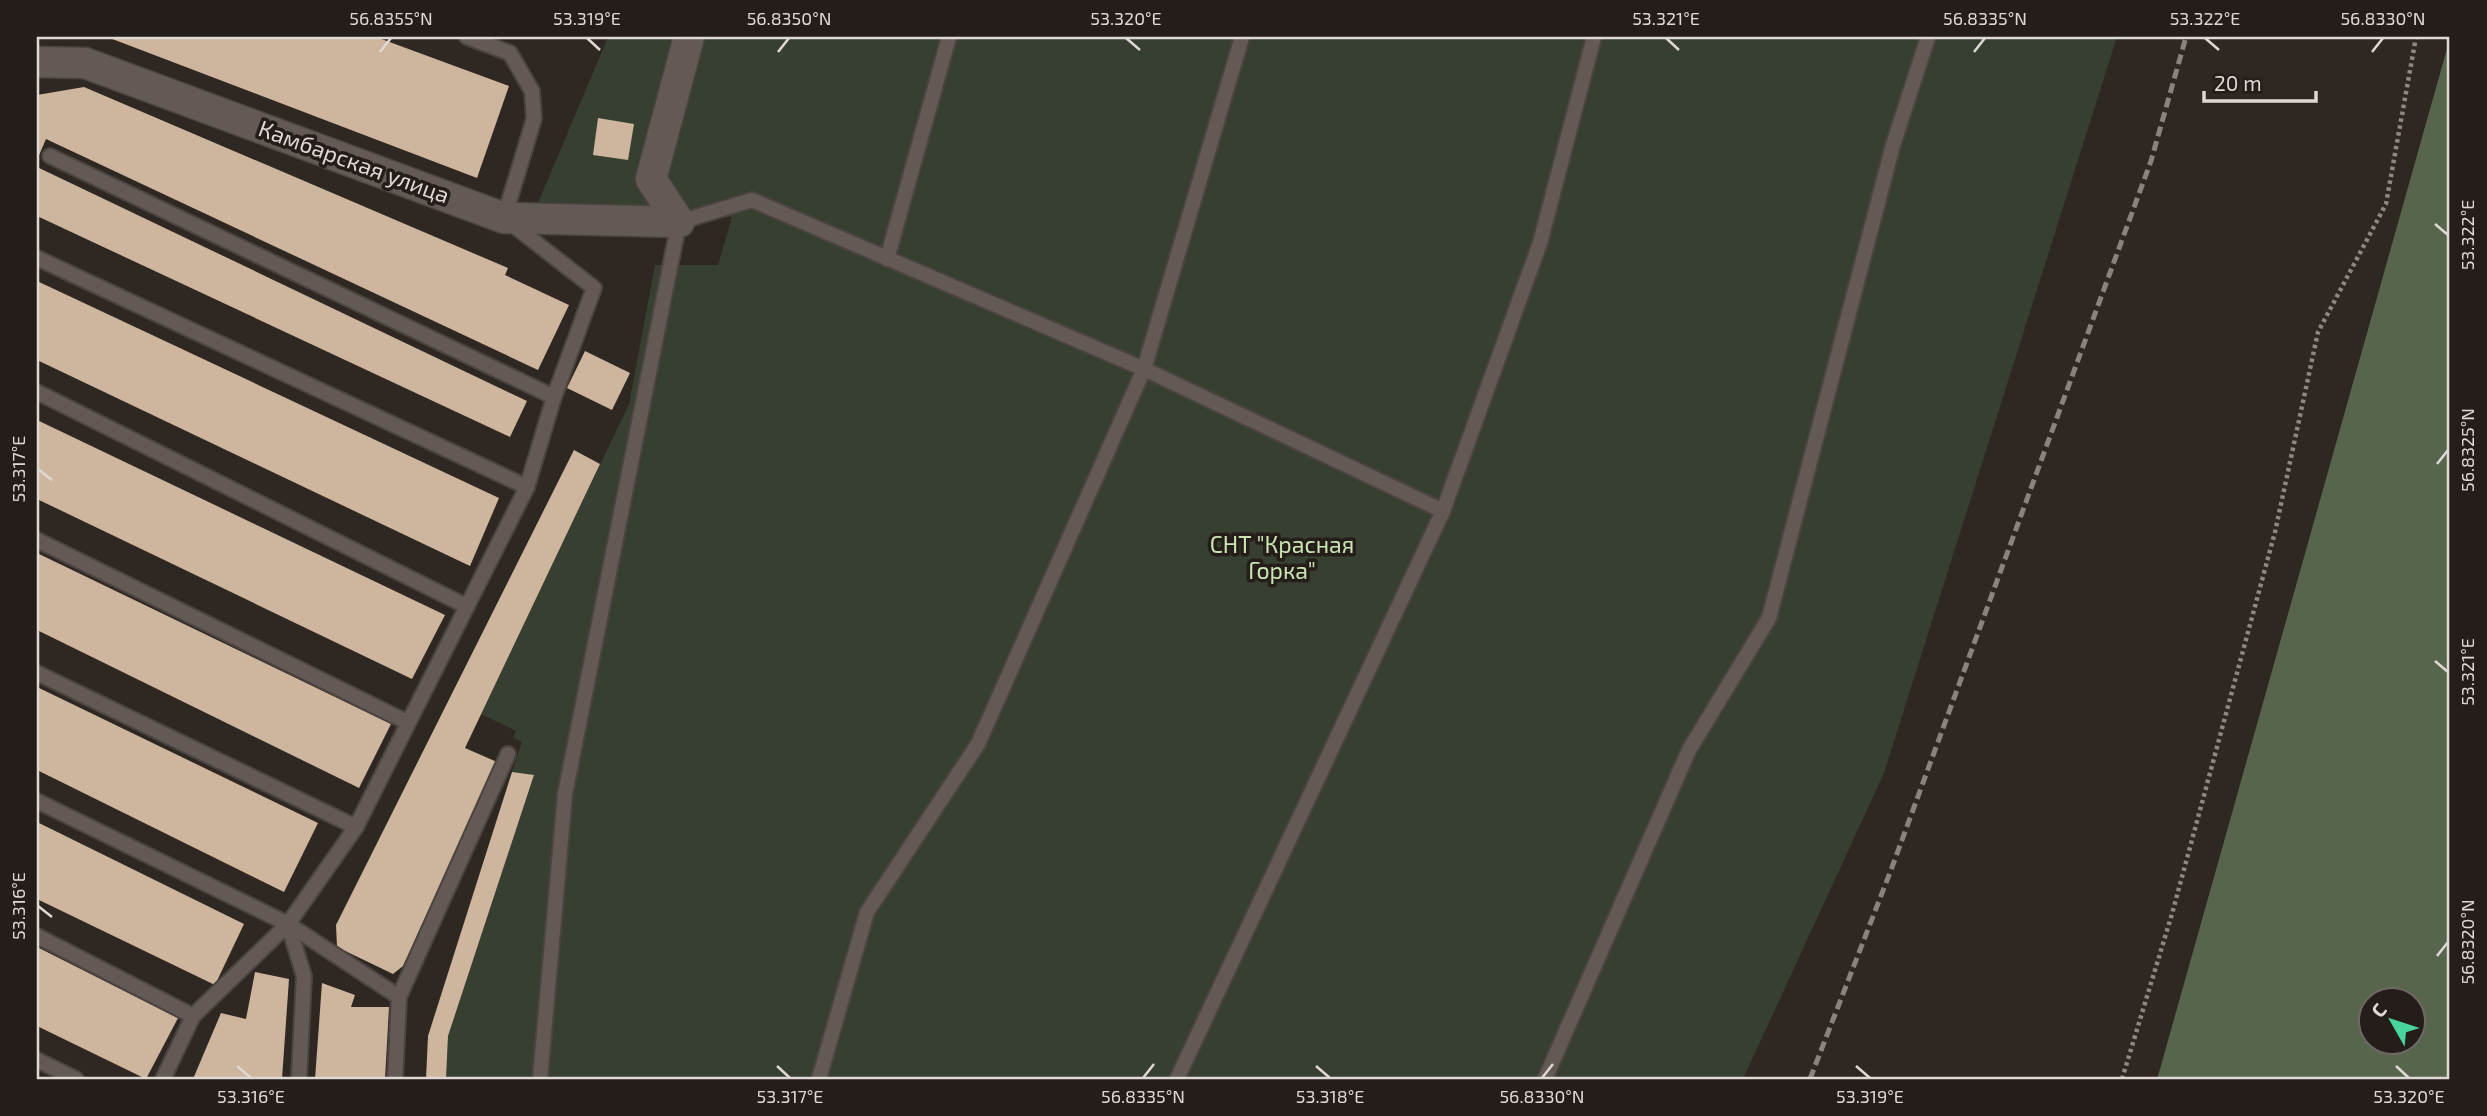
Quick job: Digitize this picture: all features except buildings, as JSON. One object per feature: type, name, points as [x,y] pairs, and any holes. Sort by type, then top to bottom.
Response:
[{"type":"street","points":[[679,222],[651,179],[689,37]]},
{"type":"street","name":"Камбарская улица","points":[[37,62],[85,63],[504,218],[679,222]]},
{"type":"lane","points":[[163,1079],[193,1016],[288,924],[356,827],[527,487],[554,397],[594,288],[504,218],[534,119],[532,91],[510,53],[467,37]]},
{"type":"lane","points":[[887,259],[949,37]]},
{"type":"lane","points":[[819,1079],[867,912],[978,744],[1144,369],[1242,37]]},
{"type":"lane","points":[[1177,1079],[1443,511],[1540,243],[1594,37]]},
{"type":"lane","points":[[1545,1079],[1689,750],[1769,618],[1893,145],[1928,37]]},
{"type":"lane","points":[[50,156],[554,397]]},
{"type":"lane","points":[[540,1079],[565,794],[679,222],[752,201],[1144,369],[1443,511]]},
{"type":"lane","points":[[37,258],[527,487]]},
{"type":"lane","points":[[37,392],[466,606]]},
{"type":"lane","points":[[37,540],[408,722]]},
{"type":"lane","points":[[37,673],[356,827]]},
{"type":"lane","points":[[395,1079],[399,997],[508,754]]},
{"type":"lane","points":[[37,801],[288,924],[399,997]]},
{"type":"lane","points":[[288,924],[304,976],[299,1079]]},
{"type":"lane","points":[[37,936],[193,1016]]},
{"type":"lane","points":[[37,1060],[76,1079]]},
{"type":"path","points":[[2122,1079],[2172,914],[2275,532],[2318,332],[2386,204],[2416,37]]},
{"type":"green space","name":"СНТ \"Красная Горка\"","points":[[608,37],[2117,37],[1884,773],[1743,1079],[446,1079],[448,1036],[534,776],[512,772],[522,742],[513,738],[516,731],[481,714],[629,404],[655,265],[718,265],[732,217],[538,203]]},
{"type":"green space","points":[[2450,38],[2450,1079],[2157,1079]]},
{"type":"railway","points":[[1810,1079],[1891,870],[2151,161],[2186,37]]}]
